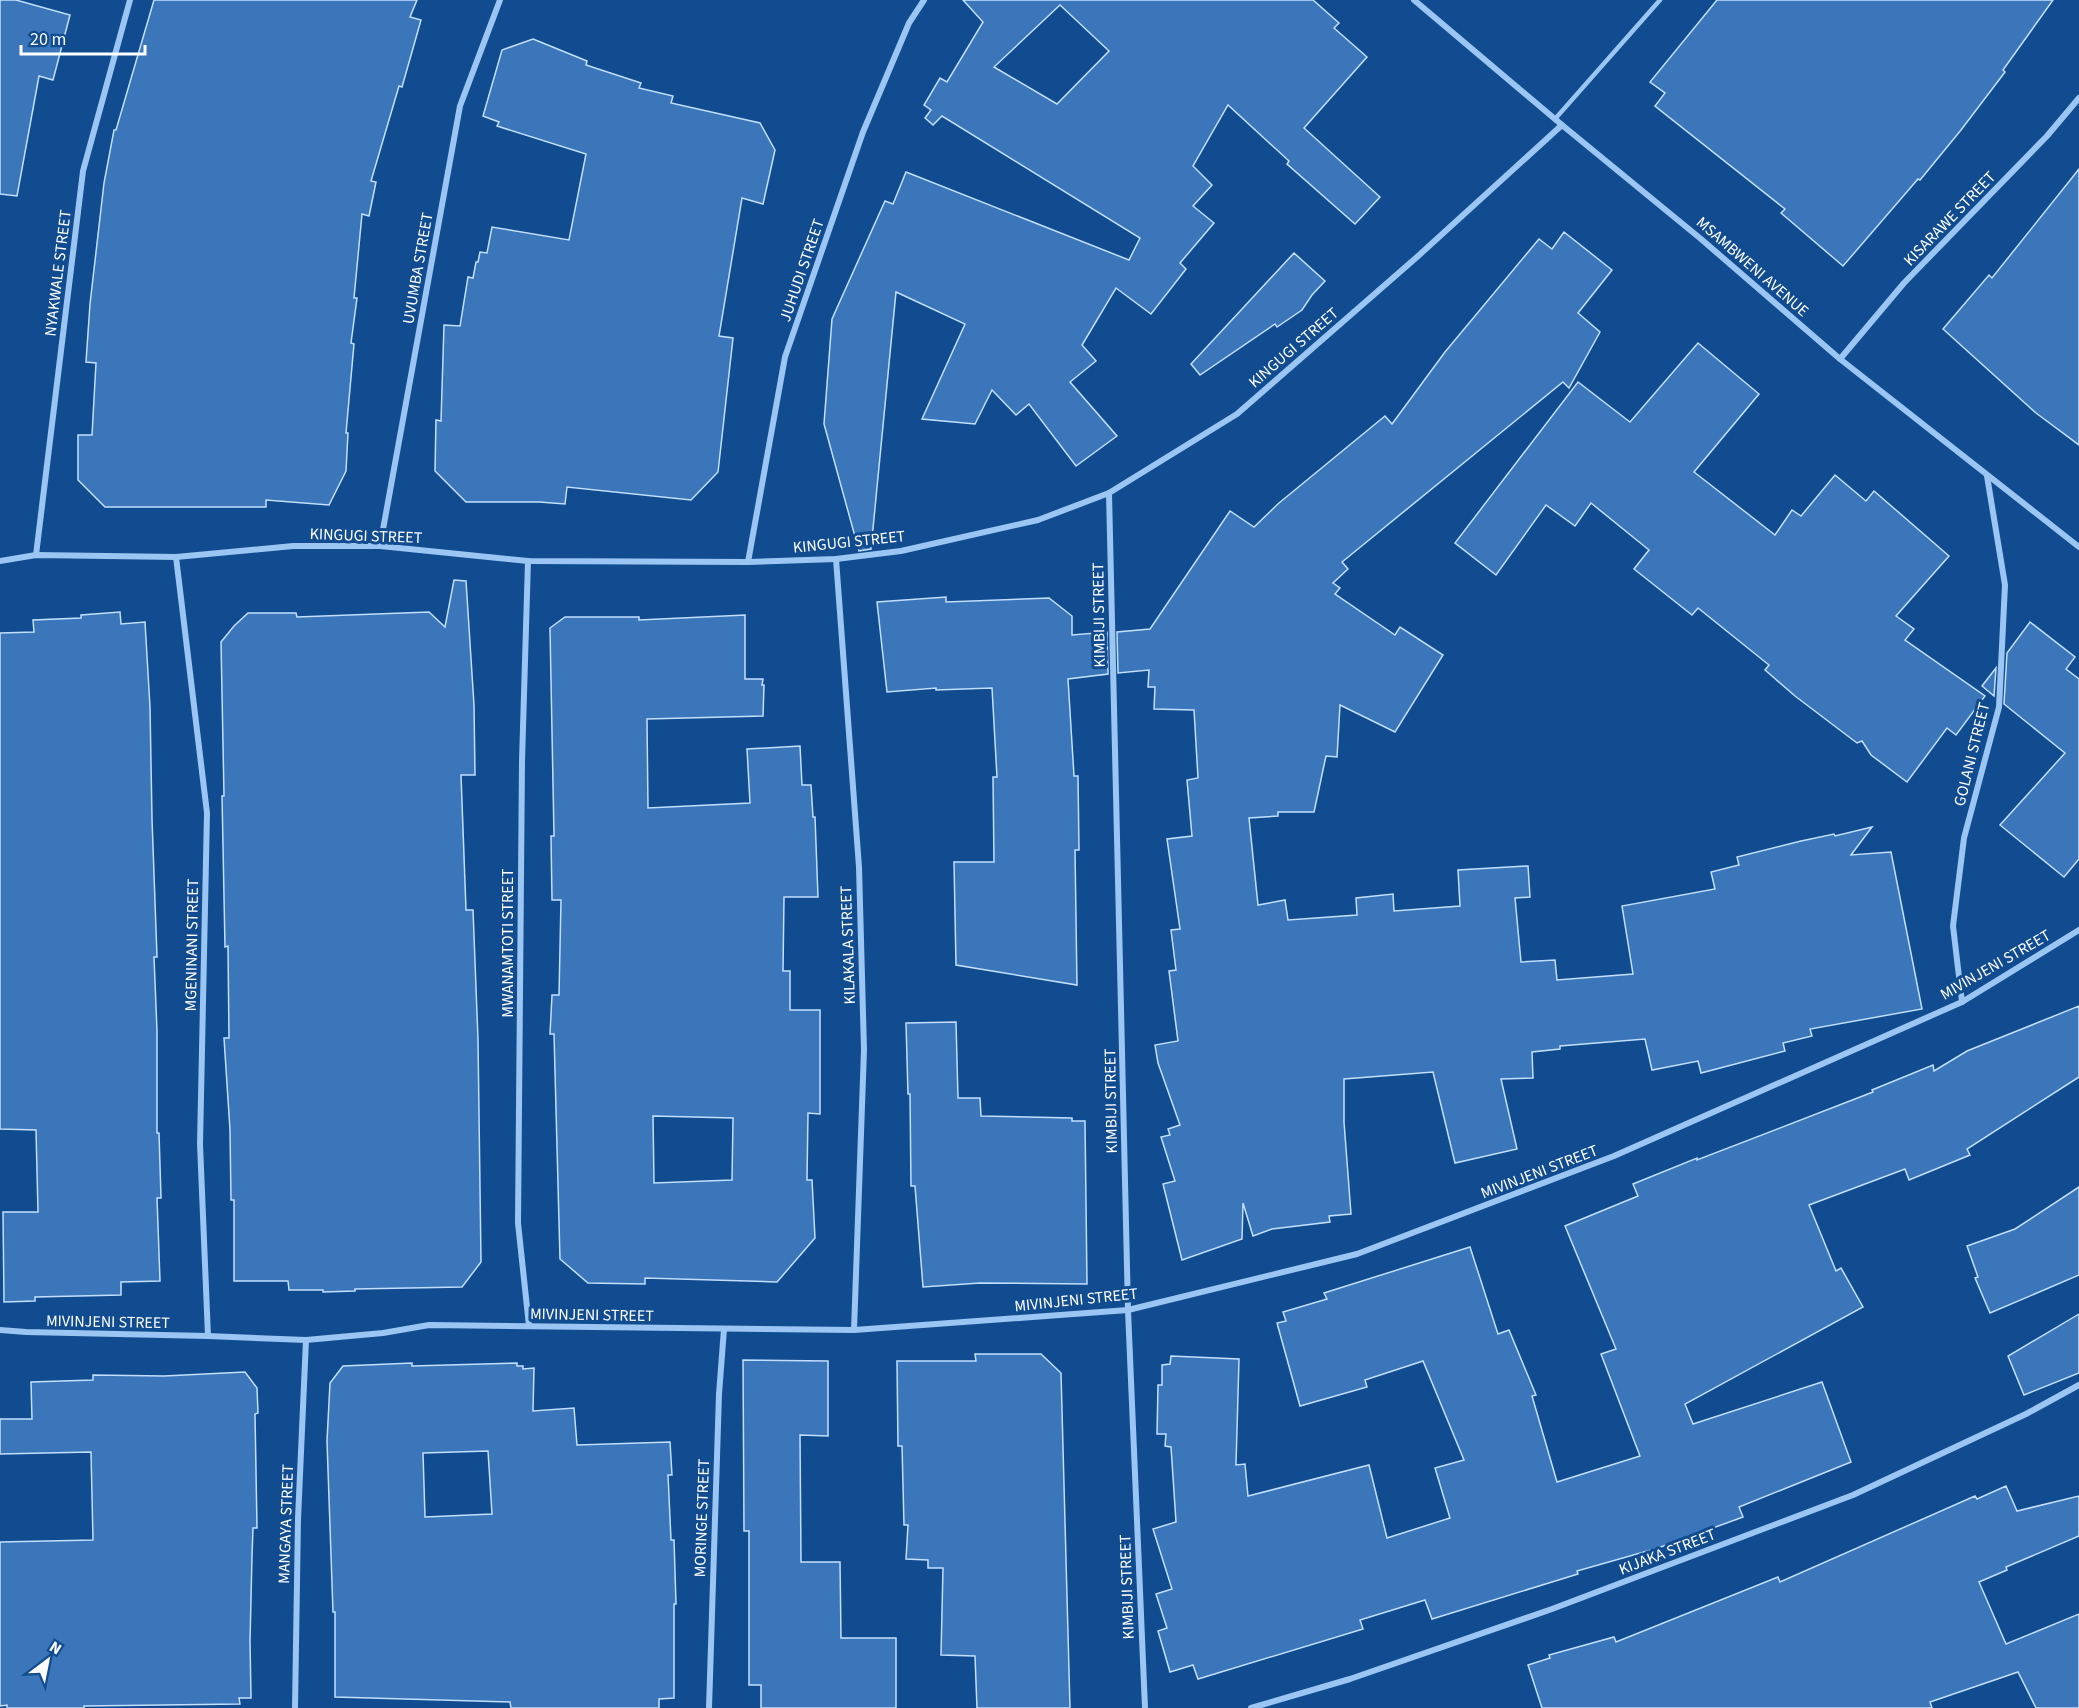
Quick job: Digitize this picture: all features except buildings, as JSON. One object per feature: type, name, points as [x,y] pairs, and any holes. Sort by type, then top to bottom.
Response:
[{"type":"street","name":"NYAKWALE STREET","points":[[36,555],[83,171],[130,0]]},
{"type":"street","name":"UVUMBA STREET","points":[[380,546],[460,106],[500,0]]},
{"type":"street","name":"JUHUDI STREET","points":[[748,562],[785,357],[863,132],[909,23],[924,0]]},
{"type":"street","name":"MSAMBWENI AVENUE","points":[[1414,0],[1701,238],[1840,359],[2079,547]]},
{"type":"street","name":"KISARAWE STREET","points":[[1840,359],[1904,283],[2047,136],[2079,98]]},
{"type":"street","name":"KINGUGI STREET","points":[[0,561],[36,555],[176,557],[293,546],[380,546],[528,561],[748,562],[836,559],[902,551],[1038,520],[1109,493],[1237,414],[1417,257],[1562,125]]},
{"type":"street","name":"GOLANI STREET","points":[[1962,1002],[1953,926],[1964,838],[1999,707],[2005,585],[1987,476]]},
{"type":"street","name":"KIMBIJI STREET","points":[[1109,493],[1128,1310],[1145,1708]]},
{"type":"street","name":"MGENINANI STREET","points":[[176,557],[207,813],[200,1144],[208,1335]]},
{"type":"street","name":"KILAKALA STREET","points":[[836,559],[858,867],[864,1050],[854,1330]]},
{"type":"street","name":"MWANAMTOTI STREET","points":[[528,561],[523,738],[518,1223],[529,1326]]},
{"type":"street","name":"MIVINJENI STREET","points":[[0,1330],[306,1340],[382,1333],[429,1325],[854,1330],[1128,1310],[1357,1254],[1614,1156],[1962,1002],[2079,930]]},
{"type":"street","name":"MORINGE STREET","points":[[709,1708],[719,1394],[724,1329]]},
{"type":"street","name":"MANGAYA STREET","points":[[295,1708],[298,1519],[306,1340]]},
{"type":"street","name":"KIJAKA STREET","points":[[1251,1708],[1350,1679],[1552,1609],[1842,1500],[2026,1414],[2079,1385]]},
{"type":"lane","points":[[1555,119],[1660,0]]}]
